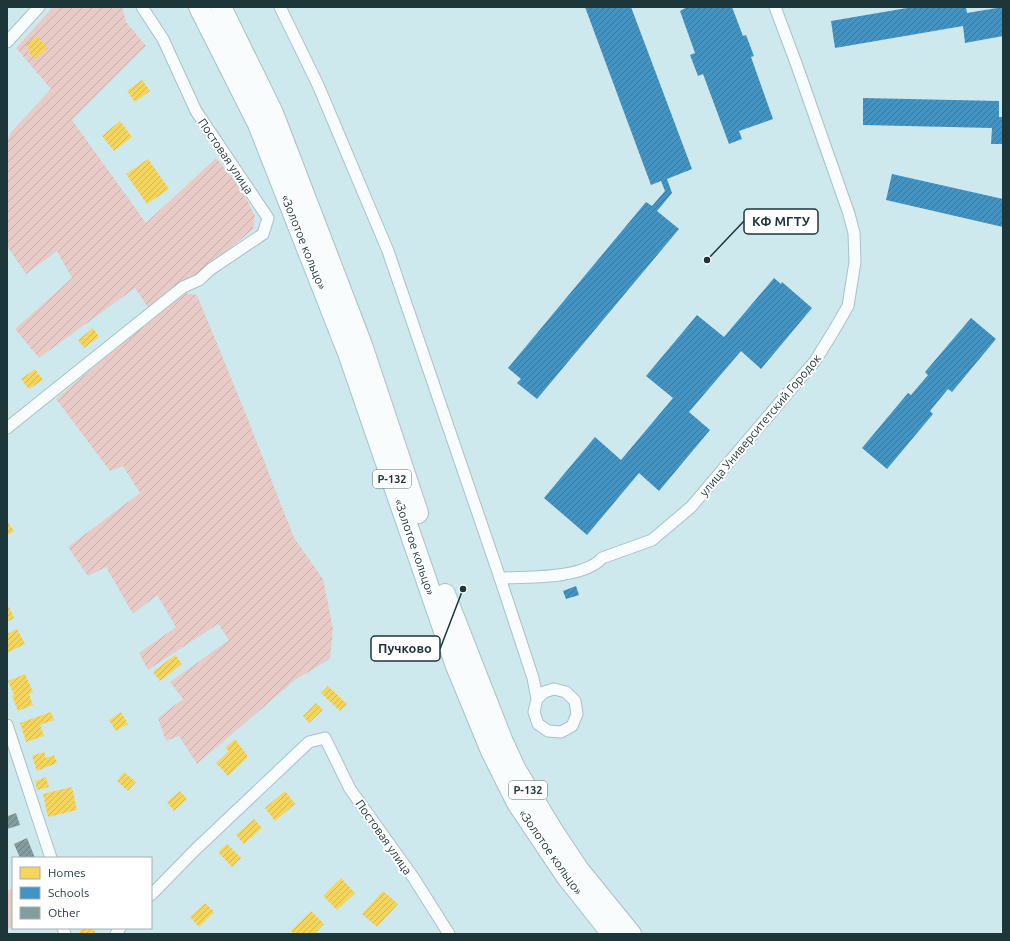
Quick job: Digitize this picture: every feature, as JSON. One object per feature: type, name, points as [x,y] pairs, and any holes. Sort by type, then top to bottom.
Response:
[{"type":"highway","name":"«Золотое кольцо»","points":[[199,7],[258,124],[345,345],[456,666],[491,751],[517,803],[566,876],[612,934]]},
{"type":"highway","name":"«Золотое кольцо»","points":[[221,7],[273,113],[362,345],[457,627],[503,742],[516,770],[553,831],[579,870],[631,934]]},
{"type":"street","points":[[7,42],[39,7]]},
{"type":"street","name":"Постовая улица","points":[[7,428],[183,287],[199,280],[211,269],[263,234],[268,218],[196,111],[163,39],[142,7]]},
{"type":"street","points":[[280,7],[318,85],[388,251],[533,678],[537,699],[534,712],[538,724],[548,731],[561,732],[572,726],[577,714],[575,701],[566,692],[554,689],[533,678]]},
{"type":"street","name":"улица Университетский Городок","points":[[500,578],[554,576],[576,571],[597,564],[602,558],[652,540],[691,507],[815,361],[848,306],[855,262],[854,233],[849,214],[808,95],[775,7]]},
{"type":"street","points":[[537,699],[544,692],[554,689]]},
{"type":"street","points":[[7,725],[51,857]]},
{"type":"street","name":"Постовая улица","points":[[152,894],[195,850],[309,742],[325,738],[350,789],[413,878],[449,934]]},
{"type":"green space","points":[[53,7],[122,7],[126,22],[146,46],[72,120],[146,223],[216,158],[240,187],[255,216],[253,229],[193,280],[177,285],[149,309],[135,288],[39,358],[15,329],[72,278],[57,251],[26,274],[7,246],[7,143],[11,132],[51,89],[16,48]]},
{"type":"green space","points":[[186,293],[197,295],[247,417],[294,538],[323,579],[333,629],[330,659],[295,680],[197,764],[179,736],[166,741],[158,718],[183,699],[170,682],[229,640],[218,624],[148,670],[139,653],[176,627],[157,595],[133,614],[106,567],[88,576],[68,547],[140,493],[123,466],[110,471],[56,399],[151,319]]},
{"type":"green space","points":[[12,888],[12,927],[7,930],[7,890]]},
{"type":"building: Homes","points":[[37,36],[48,48],[35,59],[28,51],[30,49],[26,45]]},
{"type":"building: Homes","points":[[142,80],[150,91],[135,102],[127,91]]},
{"type":"building: Homes","points":[[120,121],[132,137],[114,151],[102,136]]},
{"type":"building: Homes","points":[[148,159],[169,189],[147,204],[126,174]]},
{"type":"building: Homes","points":[[93,328],[99,337],[84,348],[78,340]]},
{"type":"building: Homes","points":[[35,369],[43,380],[29,389],[21,379]]},
{"type":"building: Homes","points":[[7,521],[14,531],[7,536]]},
{"type":"building: Homes","points":[[9,607],[14,618],[7,622],[7,608]]},
{"type":"building: Homes","points":[[17,629],[25,644],[7,653],[7,634]]},
{"type":"building: Homes","points":[[175,655],[182,664],[160,681],[153,672]]},
{"type":"building: Homes","points":[[25,674],[33,692],[29,694],[33,705],[18,711],[12,696],[14,695],[8,681]]},
{"type":"building: Homes","points":[[328,686],[347,704],[340,711],[321,693]]},
{"type":"building: Homes","points":[[316,703],[323,710],[309,723],[303,716]]},
{"type":"building: Homes","points":[[51,712],[54,720],[40,725],[44,736],[26,742],[20,723]]},
{"type":"building: Homes","points":[[121,712],[128,724],[116,731],[109,720]]},
{"type":"building: Homes","points":[[235,739],[247,755],[247,758],[228,776],[216,763],[229,751],[225,748]]},
{"type":"building: Homes","points":[[44,752],[46,758],[54,755],[57,763],[37,771],[32,756]]},
{"type":"building: Homes","points":[[124,772],[136,782],[128,791],[117,781]]},
{"type":"building: Homes","points":[[46,777],[49,787],[37,790],[35,781]]},
{"type":"building: Homes","points":[[72,787],[77,810],[48,817],[43,794]]},
{"type":"building: Homes","points":[[180,791],[187,799],[174,811],[167,802]]},
{"type":"building: Homes","points":[[285,791],[295,804],[275,821],[265,808]]},
{"type":"building: Homes","points":[[254,819],[262,828],[244,844],[236,835]]},
{"type":"building: Homes","points":[[227,844],[241,858],[232,867],[218,852]]},
{"type":"building: Homes","points":[[341,878],[355,893],[337,910],[323,896]]},
{"type":"building: Homes","points":[[383,891],[398,904],[377,927],[362,914]]},
{"type":"building: Homes","points":[[205,903],[214,912],[199,927],[190,917]]},
{"type":"building: Homes","points":[[311,911],[324,924],[314,934],[294,934],[291,931]]},
{"type":"building: Homes","points":[[83,929],[94,929],[96,934],[81,934],[79,931]]},
{"type":"building: Schools","points":[[585,7],[631,7],[692,169],[667,179],[672,193],[657,211],[679,229],[537,399],[517,383],[521,379],[508,368],[646,202],[652,206],[665,191],[661,181],[651,185]]},
{"type":"building: Schools","points":[[687,7],[732,7],[743,36],[746,35],[754,56],[751,57],[773,119],[739,131],[742,139],[729,144],[703,74],[698,76],[690,55],[695,53],[680,11]]},
{"type":"building: Schools","points":[[913,7],[966,7],[967,13],[1003,7],[1003,36],[965,43],[963,26],[835,48],[831,21]]},
{"type":"building: Schools","points":[[863,98],[999,101],[999,117],[1003,117],[1003,144],[991,144],[992,128],[863,125]]},
{"type":"building: Schools","points":[[892,174],[1003,199],[1003,227],[886,200]]},
{"type":"building: Schools","points":[[774,278],[781,284],[782,282],[812,308],[761,369],[741,351],[689,412],[710,430],[659,491],[639,473],[587,535],[544,498],[595,437],[621,460],[673,398],[646,376],[697,315],[724,337]]},
{"type":"building: Schools","points":[[971,318],[996,339],[952,392],[948,389],[930,411],[933,414],[887,469],[862,448],[908,393],[911,395],[928,375],[925,372]]},
{"type":"building: Schools","points":[[576,586],[579,595],[566,599],[563,591]]},
{"type":"building: Other","points":[[7,813],[8,816],[16,813],[20,825],[7,829]]},
{"type":"building: Other","points":[[27,838],[35,857],[20,857],[14,844]]},
{"type":"place","name":"КФ МГТУ","points":[[707,260]]},
{"type":"place","name":"Пучково","points":[[463,589]]}]
